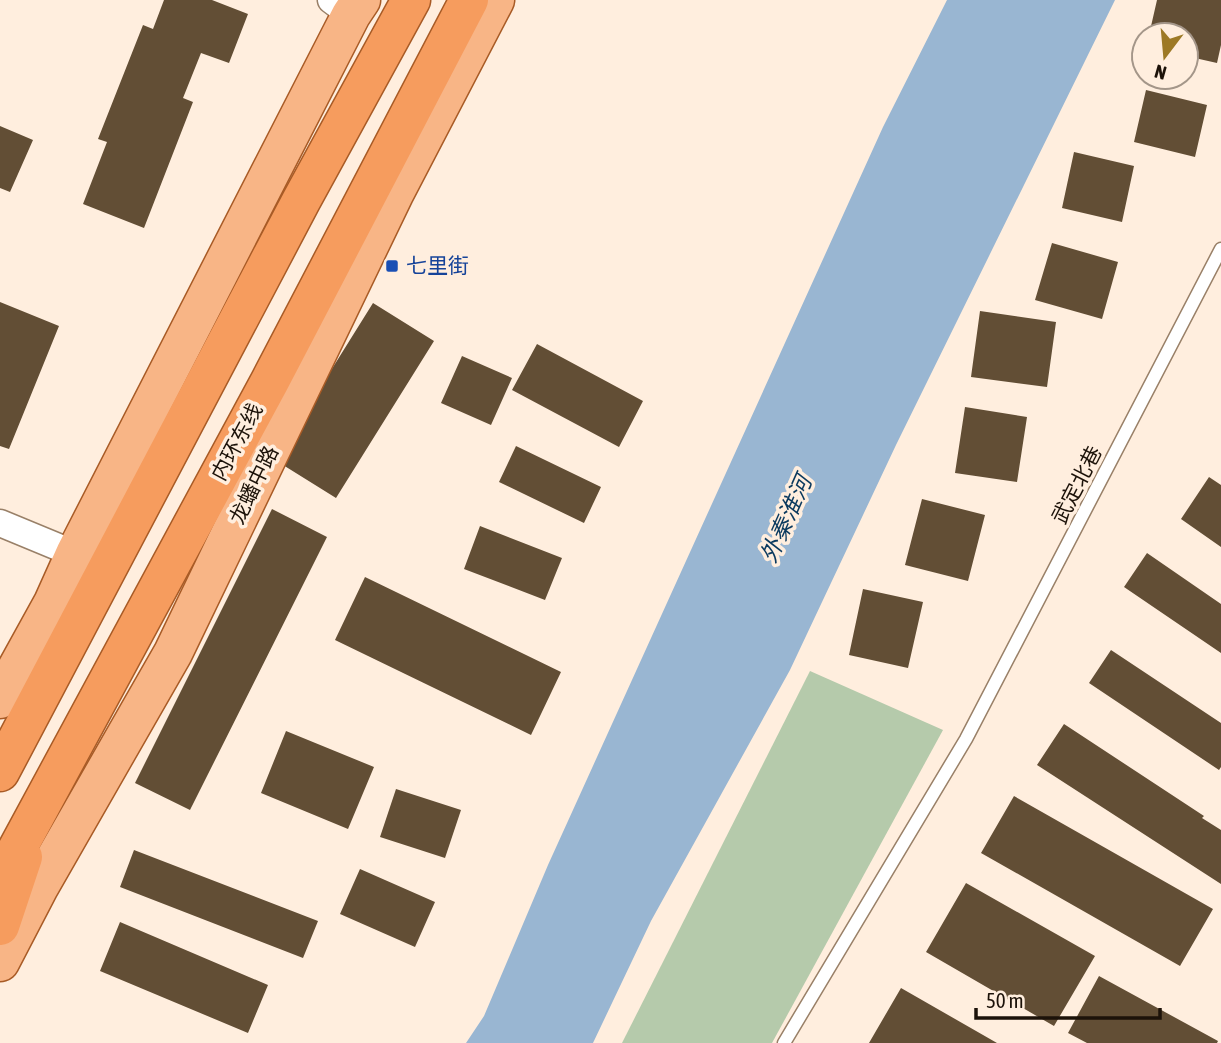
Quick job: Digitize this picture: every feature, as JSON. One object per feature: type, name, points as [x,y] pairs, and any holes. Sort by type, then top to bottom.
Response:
[{"type":"highway","points":[[0,772],[301,201],[411,0]]},
{"type":"highway","name":"内环东线","points":[[0,881],[270,381],[469,0]]},
{"type":"highway","points":[[0,926],[40,806]]},
{"type":"main road","name":"龙蟠中路","points":[[0,962],[39,887],[173,653],[394,194],[495,0]]},
{"type":"main road","points":[[0,698],[53,603],[348,5]]},
{"type":"street","points":[[0,523],[75,554]]},
{"type":"lane","name":"武定北巷","points":[[784,1043],[966,739],[1221,249]]},
{"type":"green space","points":[[810,671],[943,730],[772,1043],[622,1043]]},
{"type":"water","name":"外秦淮河","points":[[947,0],[1115,0],[896,445],[790,670],[651,921],[593,1043],[466,1043],[484,1016],[548,865],[883,127]]},
{"type":"building","points":[[164,0],[212,0],[248,14],[229,63],[201,53],[183,98],[193,102],[144,228],[83,204],[107,142],[98,139],[143,25],[153,29]]},
{"type":"building","points":[[1157,0],[1221,0],[1221,45],[1217,63],[1200,59],[1200,21],[1152,21]]},
{"type":"building","points":[[1146,91],[1207,105],[1195,157],[1134,142]]},
{"type":"building","points":[[0,126],[33,140],[10,192],[0,188]]},
{"type":"building","points":[[1074,152],[1134,166],[1122,222],[1062,208]]},
{"type":"building","points":[[1052,243],[1118,262],[1102,319],[1035,300]]},
{"type":"building","points":[[0,302],[59,326],[9,449],[0,446]]},
{"type":"building","points":[[373,303],[434,341],[336,498],[275,460]]},
{"type":"building","points":[[980,311],[1056,322],[1047,387],[971,377]]},
{"type":"building","points":[[537,344],[643,401],[619,447],[512,390]]},
{"type":"building","points":[[462,356],[512,378],[491,425],[441,403]]},
{"type":"building","points":[[965,407],[1027,417],[1017,482],[955,473]]},
{"type":"building","points":[[516,446],[601,487],[584,523],[499,482]]},
{"type":"building","points":[[1209,477],[1221,485],[1221,547],[1181,519]]},
{"type":"building","points":[[922,499],[985,515],[968,581],[905,565]]},
{"type":"building","points":[[272,509],[327,537],[190,810],[135,783]]},
{"type":"building","points":[[480,526],[562,558],[545,600],[464,569]]},
{"type":"building","points":[[1147,553],[1221,604],[1221,653],[1124,587]]},
{"type":"building","points":[[365,577],[561,672],[531,735],[335,640]]},
{"type":"building","points":[[863,589],[923,602],[908,668],[849,655]]},
{"type":"building","points":[[1111,650],[1221,723],[1219,770],[1089,683]]},
{"type":"building","points":[[1064,724],[1221,830],[1221,884],[1037,765]]},
{"type":"building","points":[[286,731],[374,767],[348,829],[261,793]]},
{"type":"building","points":[[396,789],[461,810],[445,858],[380,837]]},
{"type":"building","points":[[1014,796],[1213,909],[1180,966],[981,853]]},
{"type":"building","points":[[134,850],[318,921],[303,958],[120,887]]},
{"type":"building","points":[[360,869],[435,902],[415,947],[340,914]]},
{"type":"building","points":[[966,883],[1095,956],[1054,1026],[926,952]]},
{"type":"building","points":[[120,922],[268,985],[248,1033],[100,971]]},
{"type":"building","points":[[1099,976],[1218,1041],[1217,1043],[1087,1043],[1068,1033]]},
{"type":"building","points":[[901,988],[997,1043],[869,1043]]},
{"type":"place","name":"七里街","points":[[392,266]]}]
